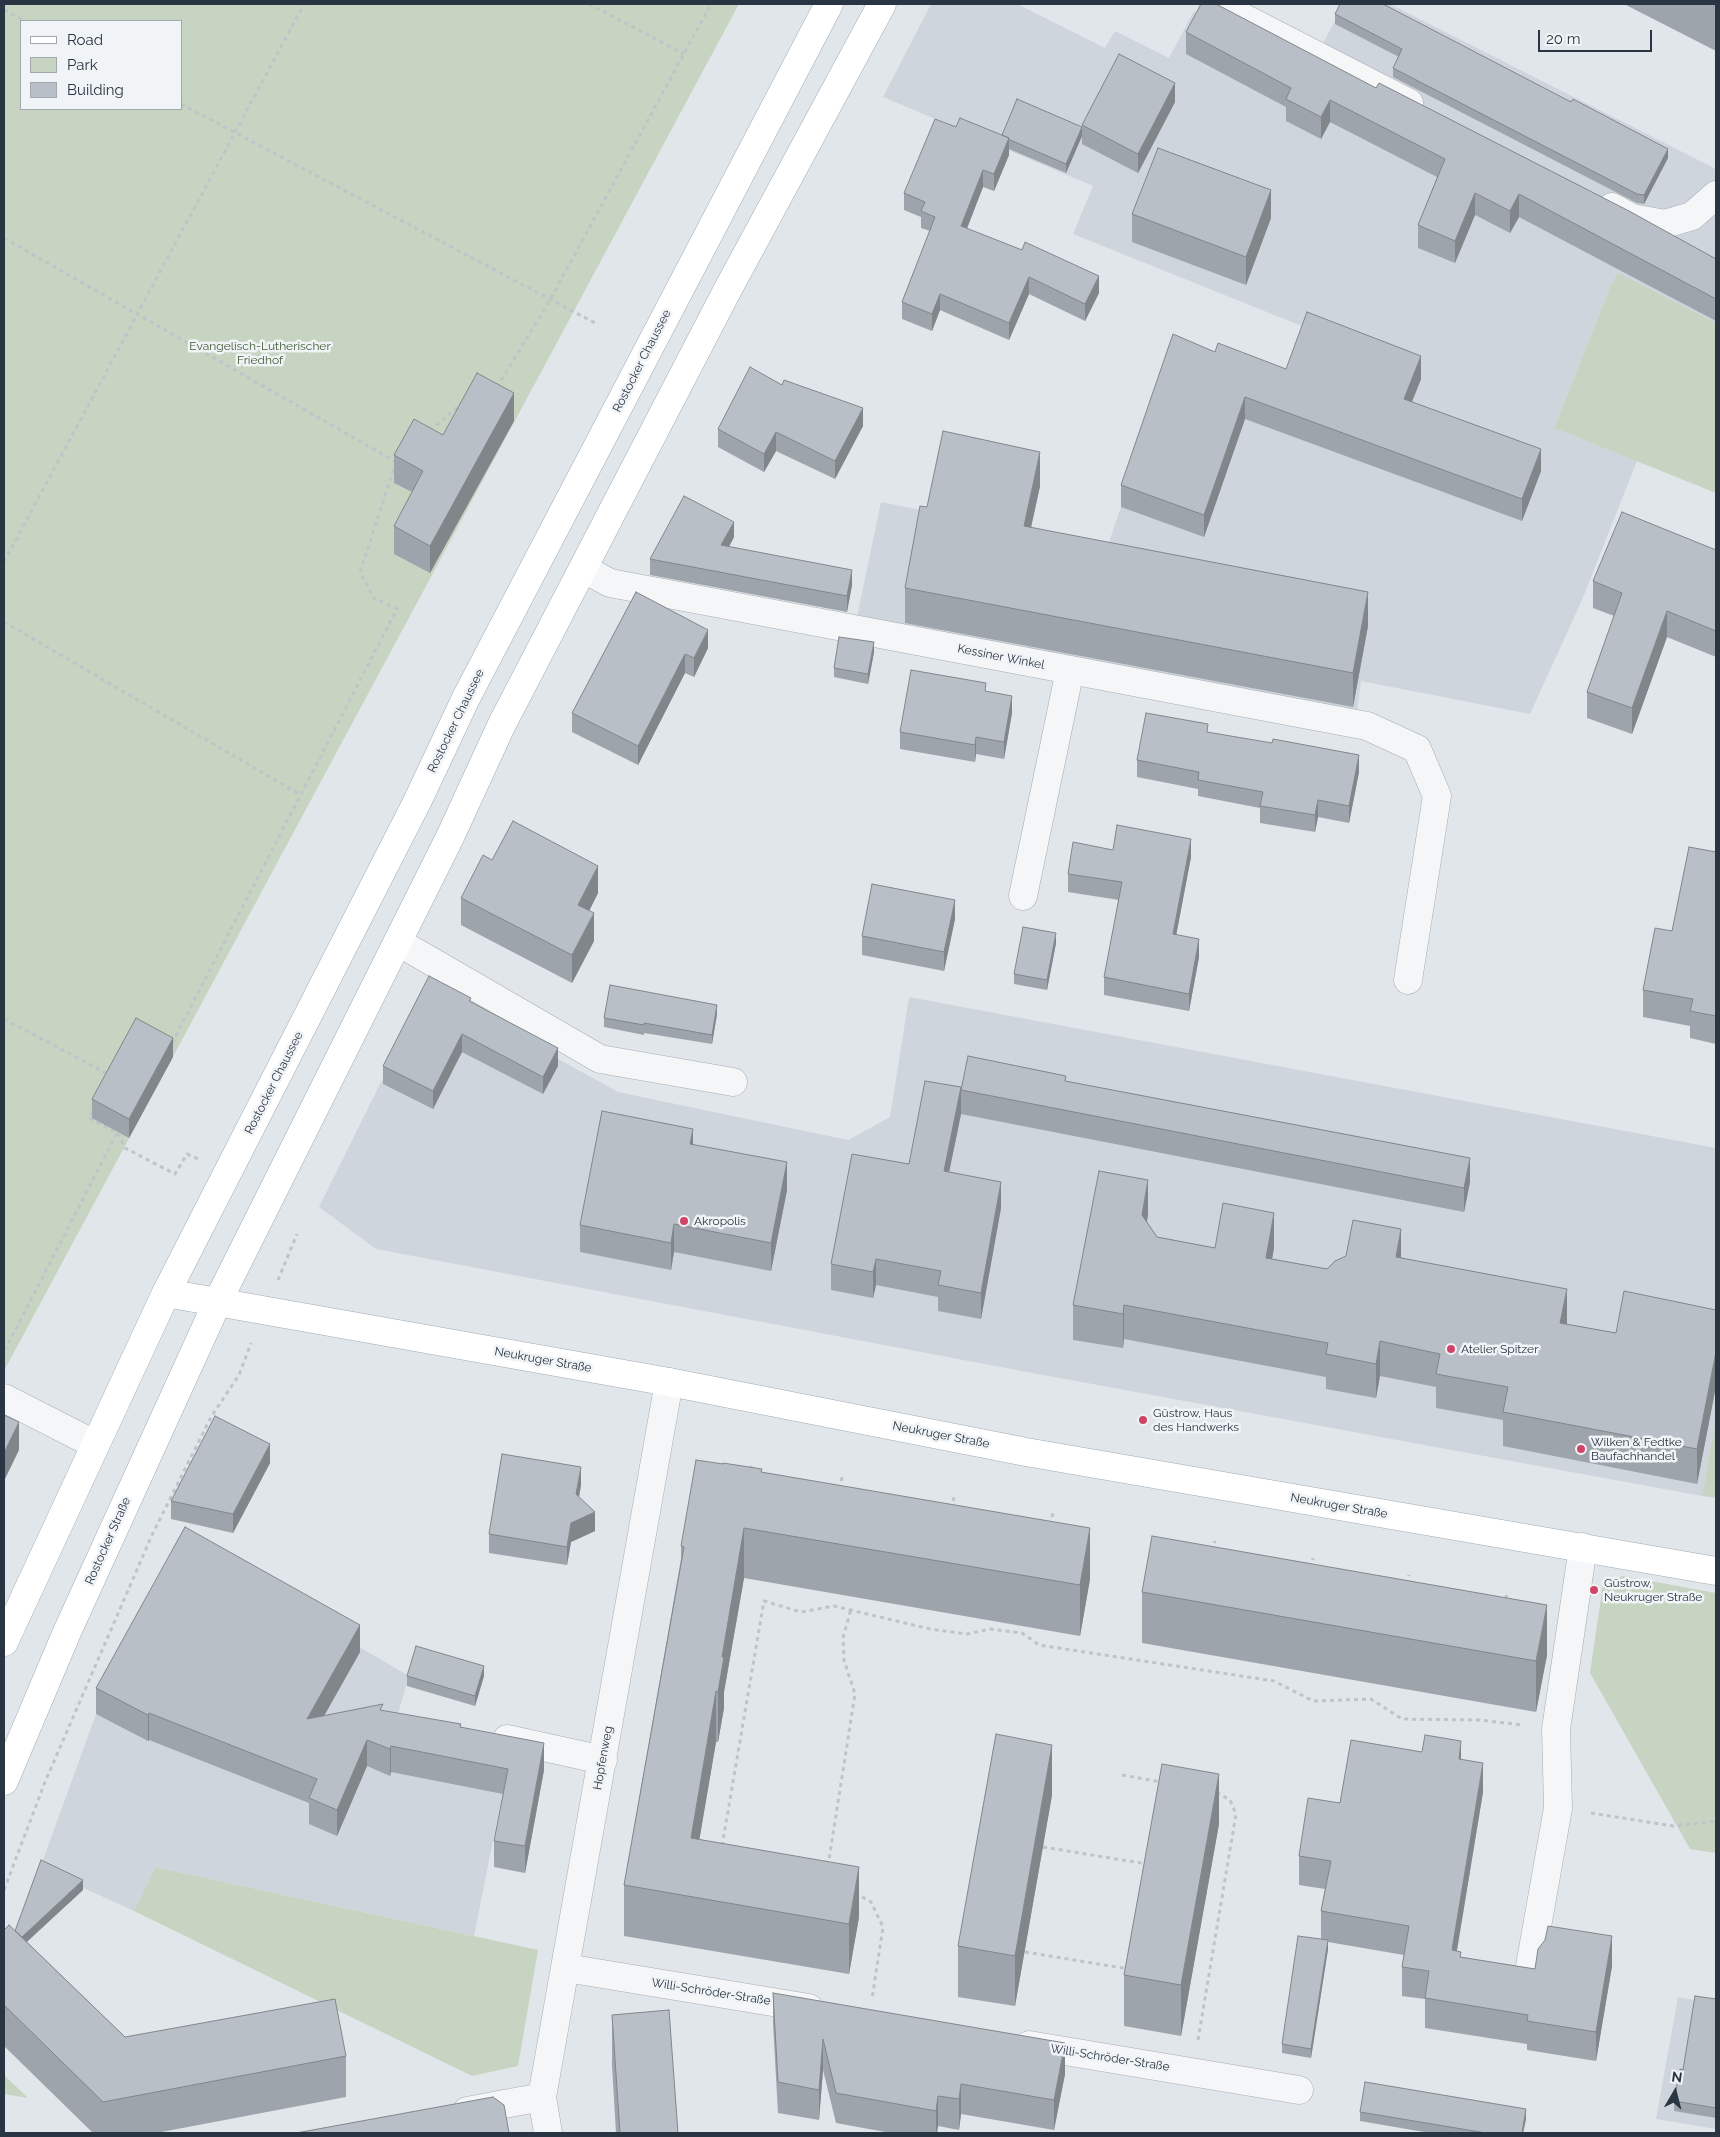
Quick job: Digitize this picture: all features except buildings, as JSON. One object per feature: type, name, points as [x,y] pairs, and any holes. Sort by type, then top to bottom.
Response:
[{"type":"main road","name":"Rostocker Chaussee","points":[[94,1444],[166,1293],[417,802],[466,698],[829,4]]},
{"type":"main road","points":[[217,1303],[450,837],[502,724],[728,289],[882,4]]},
{"type":"main road","name":"Neukruger Straße","points":[[166,1293],[669,1382],[1026,1452],[1716,1571]]},
{"type":"main road","name":"Rostocker Straße","points":[[4,1781],[67,1632],[217,1303]]},
{"type":"main road","points":[[4,1642],[94,1444]]},
{"type":"street","points":[[1232,4],[1234,13],[1429,113]]},
{"type":"street","points":[[1588,195],[1632,218],[1665,224],[1692,216],[1716,195]]},
{"type":"street","name":"Kessiner Winkel","points":[[584,569],[610,583],[1367,726],[1418,749],[1437,796],[1408,980]]},
{"type":"street","points":[[1023,896],[1070,670]]},
{"type":"street","points":[[398,942],[600,1059],[733,1082]]},
{"type":"street","name":"Hopfenweg","points":[[548,2133],[542,2097],[669,1382]]},
{"type":"street","points":[[4,1398],[94,1444]]},
{"type":"street","points":[[1530,1966],[1558,1808],[1556,1729],[1583,1548]]},
{"type":"street","points":[[479,1733],[603,1760]]},
{"type":"street","name":"Willi-Schröder-Straße","points":[[566,1968],[831,2012]]},
{"type":"street","name":"Willi-Schröder-Straße","points":[[1008,2041],[1299,2090]]},
{"type":"street","points":[[438,2117],[542,2097]]},
{"type":"path","points":[[4,562],[304,4]]},
{"type":"path","points":[[589,4],[684,54]]},
{"type":"path","points":[[496,389],[550,300],[711,4]]},
{"type":"path","points":[[4,10],[23,20]]},
{"type":"path","points":[[182,105],[597,324]]},
{"type":"path","points":[[4,238],[396,462]]},
{"type":"path","points":[[424,437],[465,399]]},
{"type":"path","points":[[170,1048],[397,609],[374,598],[360,572],[396,462],[403,456]]},
{"type":"path","points":[[4,622],[301,795]]},
{"type":"path","points":[[4,1018],[110,1076]]},
{"type":"path","points":[[106,1084],[114,1068]]},
{"type":"path","points":[[97,1101],[89,1118],[117,1133],[125,1148],[175,1174],[187,1154],[228,1173]]},
{"type":"path","points":[[4,1346],[6,1348],[117,1133]]},
{"type":"path","points":[[4,1890],[45,1782],[152,1535],[211,1417],[239,1375]]},
{"type":"path","points":[[751,1471],[752,1462]]},
{"type":"path","points":[[839,1496],[842,1477]]},
{"type":"path","points":[[951,1516],[954,1497]]},
{"type":"path","points":[[1049,1532],[1052,1513]]},
{"type":"path","points":[[1212,1559],[1215,1541]]},
{"type":"path","points":[[1310,1576],[1313,1558]]},
{"type":"path","points":[[1405,1593],[1409,1575]]},
{"type":"path","points":[[1505,1600],[1507,1591]]},
{"type":"path","points":[[721,1852],[764,1601],[801,1612],[834,1606],[930,1629],[967,1634],[990,1629],[1022,1633],[1039,1644],[1274,1681],[1312,1701],[1371,1700],[1402,1719],[1479,1720],[1556,1729]]},
{"type":"path","points":[[826,1873],[855,1694],[844,1660],[843,1638],[851,1609]]},
{"type":"path","points":[[1122,1775],[1169,1783]]},
{"type":"path","points":[[1198,2044],[1236,1814],[1230,1800],[1216,1792],[1207,1790]]},
{"type":"path","points":[[1558,1808],[1673,1826],[1716,1821]]},
{"type":"path","points":[[1043,1847],[1153,1865]]},
{"type":"path","points":[[851,1890],[871,1902],[883,1927],[872,1999]]},
{"type":"path","points":[[1024,1952],[1135,1970]]},
{"type":"shaded area","points":[[931,4],[1017,4],[1105,48],[1115,31],[1169,58],[1194,11],[1308,71],[1344,4],[1390,4],[1716,169],[1716,325],[1610,287],[1554,428],[1637,461],[1582,600],[1530,714],[1361,681],[1357,711],[857,617],[881,502],[1107,548],[1175,347],[1281,388],[1304,327],[1073,234],[1093,186],[883,97]]},
{"type":"shaded area","points":[[428,987],[618,1092],[848,1140],[890,1117],[909,997],[1716,1148],[1716,1417],[1702,1496],[1027,1372],[376,1249],[319,1207]]},
{"type":"shaded area","points":[[188,1547],[409,1676],[392,1734],[509,1760],[474,1936],[155,1867],[134,1911],[40,1868],[95,1717]]},
{"type":"shaded area","points":[[1678,1997],[1716,2004],[1716,2129],[1656,2119]]},
{"type":"green space","name":"Evangelisch-Lutherischer Friedhof","points":[[4,4],[739,4],[5,1369]]},
{"type":"green space","points":[[1618,273],[1716,323],[1716,493],[1554,428],[1610,287]]},
{"type":"green space","points":[[1716,1417],[1716,1498],[1702,1496]]},
{"type":"green space","points":[[1623,1576],[1716,1593],[1716,1853],[1690,1849],[1590,1673],[1603,1584]]},
{"type":"green space","points":[[155,1867],[538,1950],[518,2066],[472,2076],[134,1911]]},
{"type":"green space","points":[[4,2075],[28,2098],[4,2094]]},
{"type":"place","name":"Akropolis","points":[[684,1221]]},
{"type":"place","name":"Atelier Spitzer","points":[[1451,1349]]},
{"type":"place","name":"Güstrow, Haus des Handwerks","points":[[1143,1420]]},
{"type":"place","name":"Wilken & Fedtke Baufachhandel","points":[[1581,1449]]},
{"type":"place","name":"Güstrow, Neukruger Straße","points":[[1594,1590]]}]
